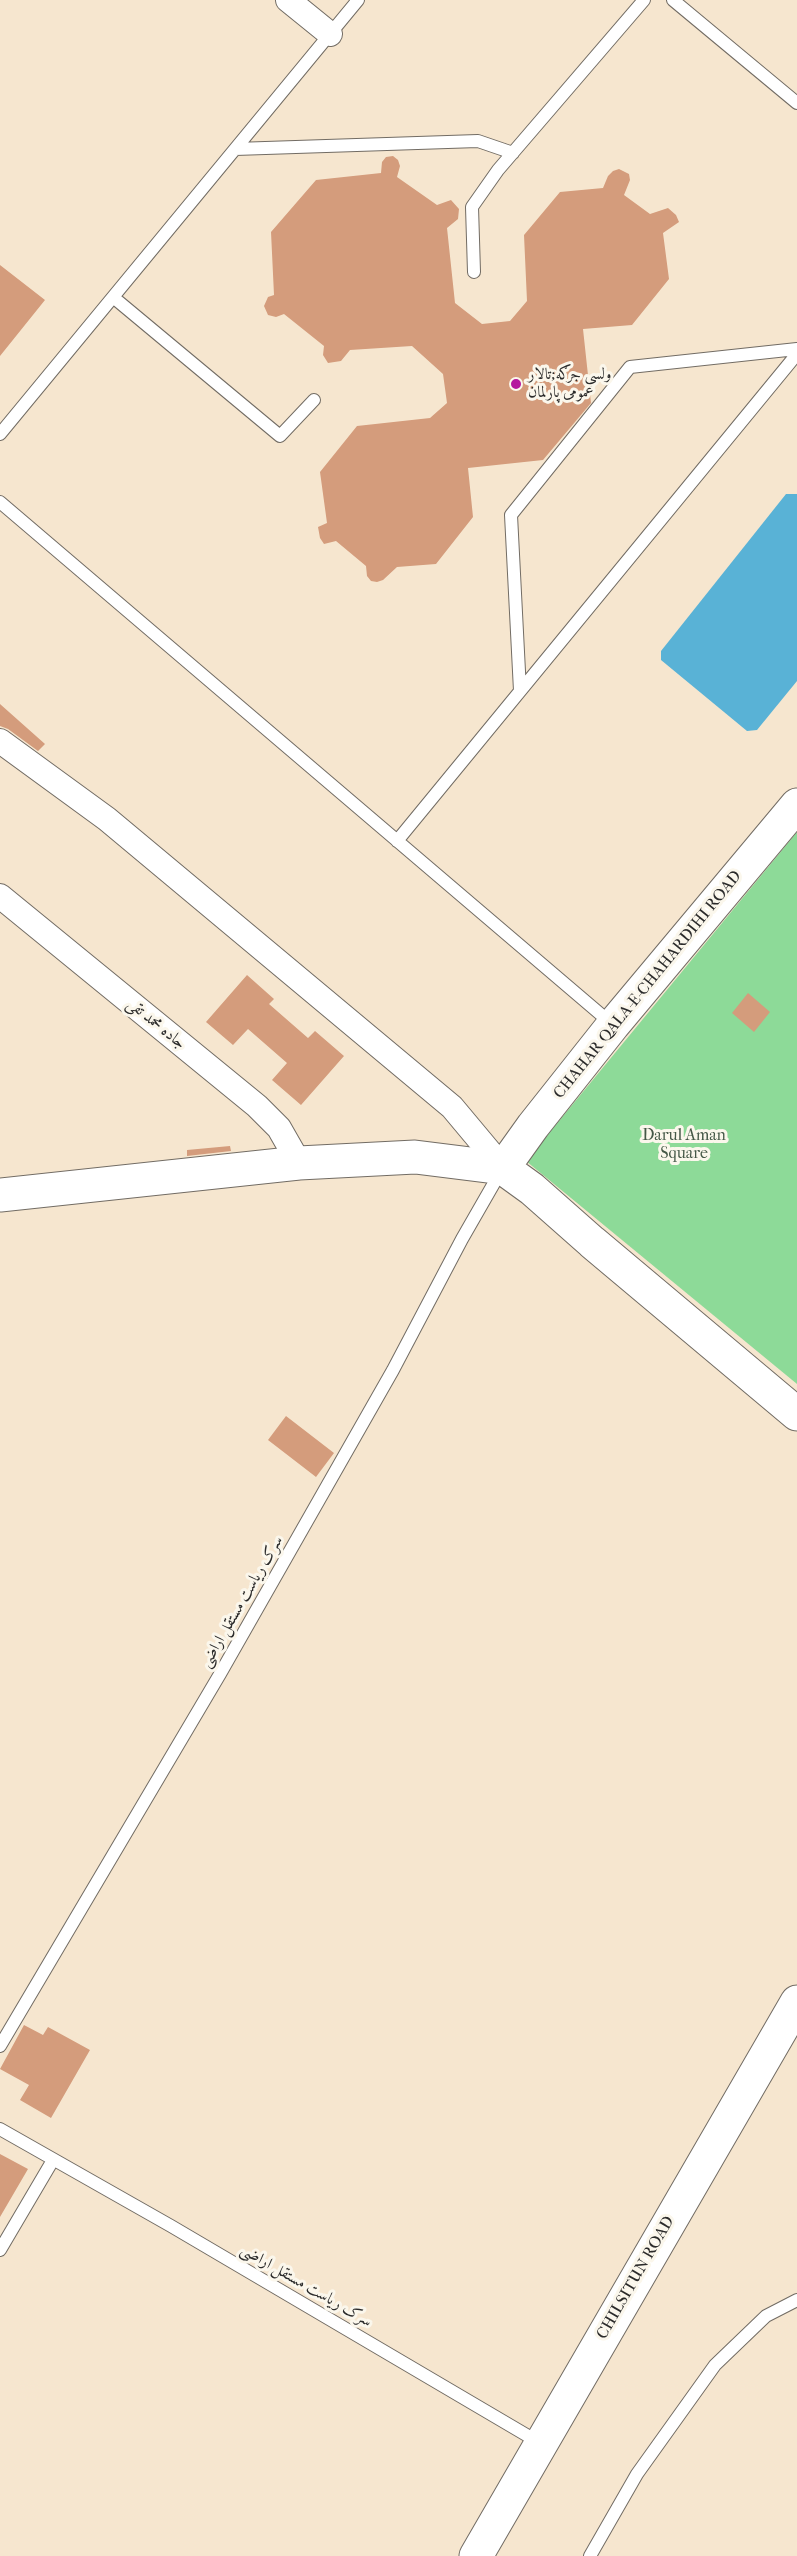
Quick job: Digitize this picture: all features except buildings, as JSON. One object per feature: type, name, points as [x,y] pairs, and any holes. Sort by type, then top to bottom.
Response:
[{"type":"main road","name":"CHAHAR QALA-E-CHAHARDIHI ROAD","points":[[503,1168],[533,1126],[613,1025],[797,804]]},
{"type":"main road","points":[[0,1195],[299,1163],[415,1157],[503,1168],[532,1189],[797,1414]]},
{"type":"main road","name":"CHILSITUN ROAD","points":[[476,2556],[797,2002]]},
{"type":"street","points":[[288,0],[330,34]]},
{"type":"street","points":[[0,741],[107,819],[452,1107],[503,1168]]},
{"type":"street","name":"جاده محمد تقی","points":[[0,896],[257,1106],[279,1128],[299,1163]]},
{"type":"lane","points":[[0,434],[358,0]]},
{"type":"lane","points":[[474,272],[472,207],[513,153],[644,0]]},
{"type":"lane","points":[[673,0],[797,103]]},
{"type":"lane","points":[[236,148],[478,141],[513,153]]},
{"type":"lane","points":[[114,297],[280,436],[314,400]]},
{"type":"lane","points":[[520,691],[511,515],[630,367],[797,349]]},
{"type":"lane","points":[[397,841],[797,354]]},
{"type":"lane","points":[[0,502],[613,1025]]},
{"type":"lane","name":"سرک ریاست مستقل اراضی","points":[[0,2046],[243,1634],[393,1370],[462,1239],[503,1168]]},
{"type":"lane","name":"سرک ریاست مستقل اراضی","points":[[0,2129],[171,2226],[541,2444]]},
{"type":"lane","points":[[0,2250],[53,2160]]},
{"type":"lane","points":[[590,2556],[637,2474],[715,2365],[766,2316],[797,2300]]},
{"type":"green space","name":"Darul Aman Square","points":[[797,832],[797,1384],[526,1161]]},
{"type":"water","points":[[786,494],[797,494],[797,681],[757,730],[747,731],[661,660],[661,651]]},
{"type":"place","name":"ولسي جرګه;تالار عمومی پارلمان","points":[[516,384]]}]
